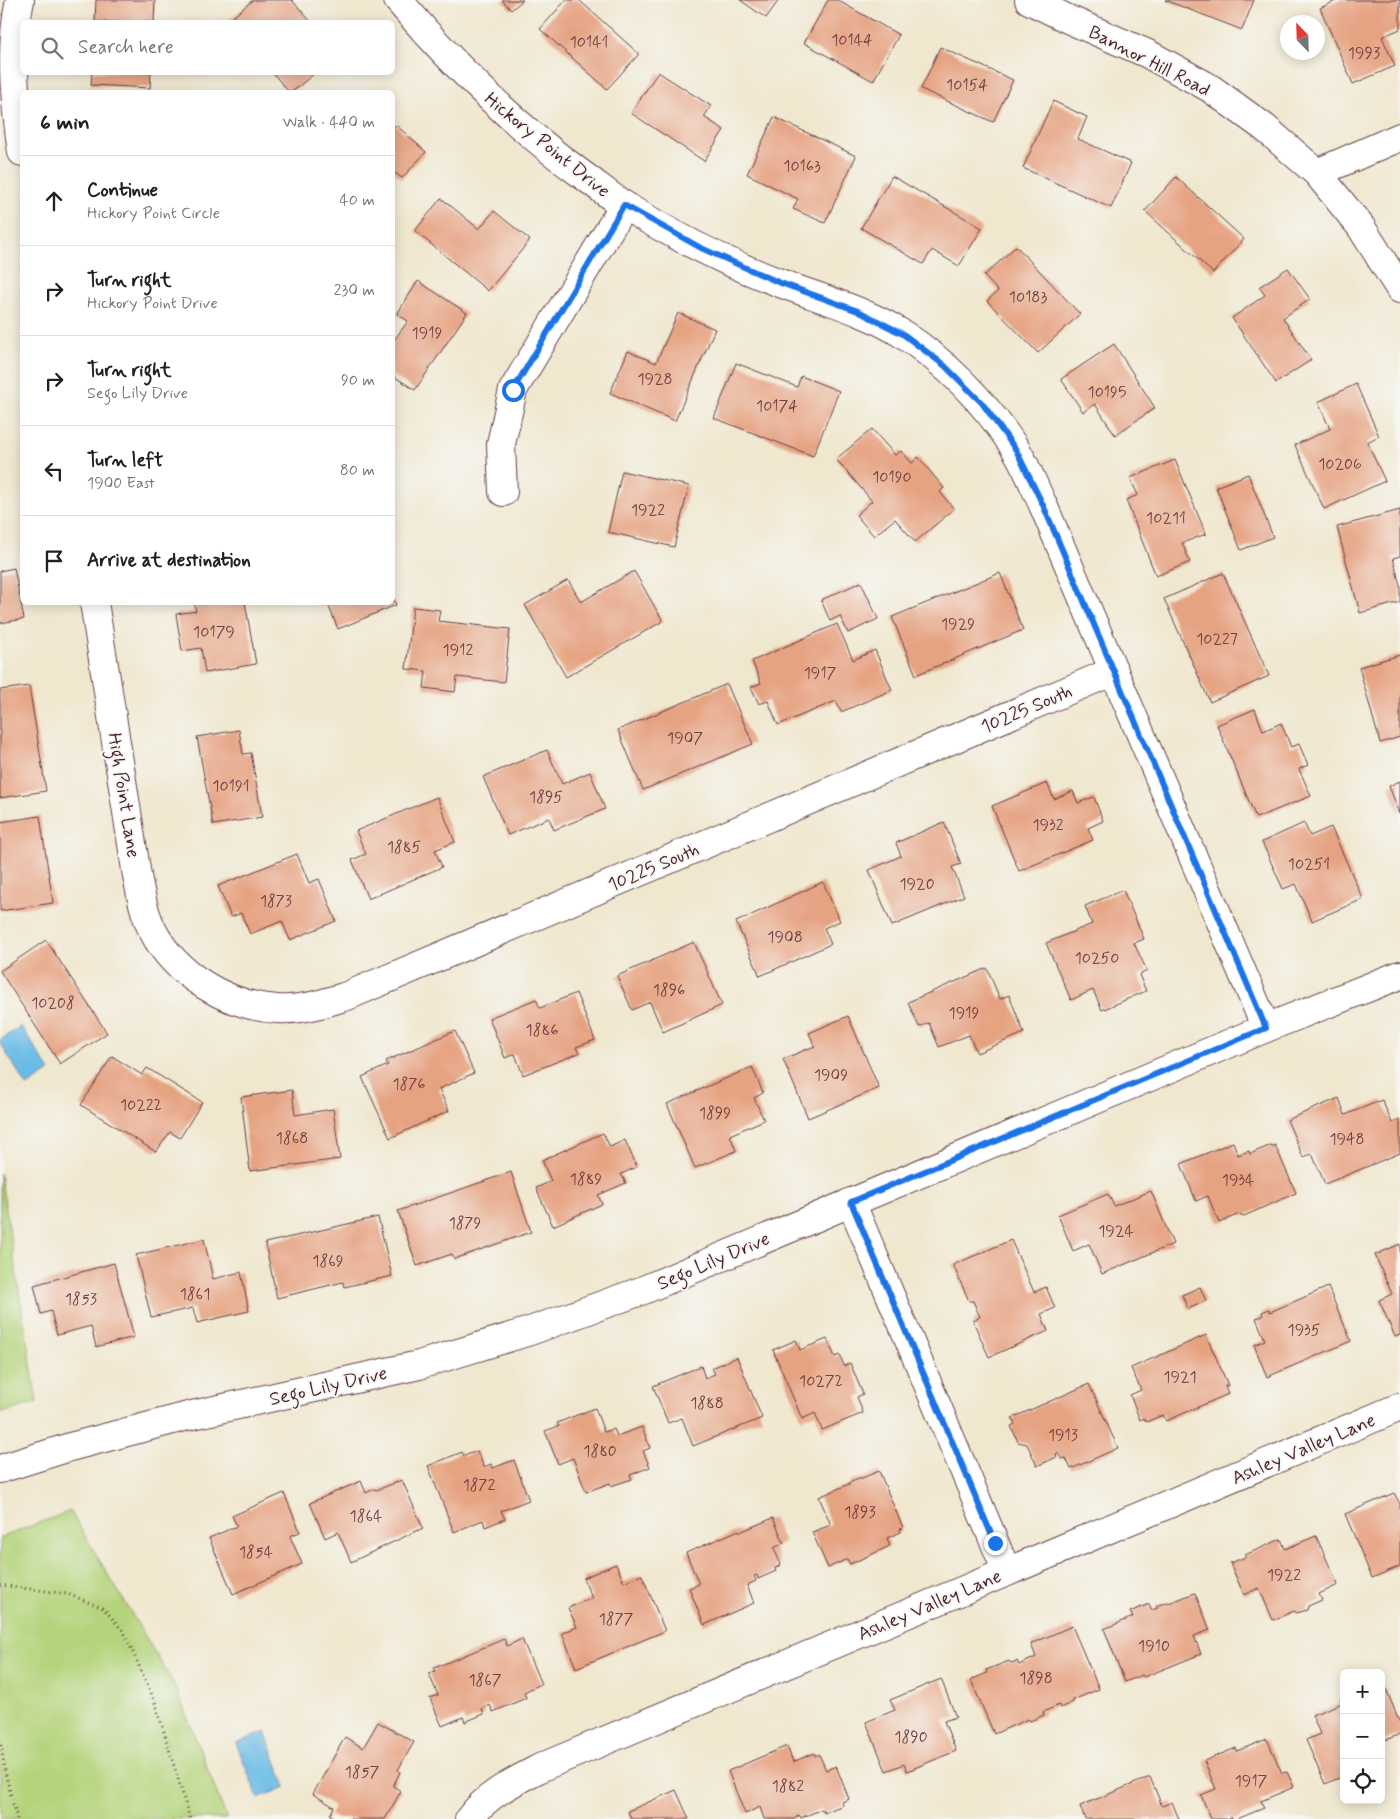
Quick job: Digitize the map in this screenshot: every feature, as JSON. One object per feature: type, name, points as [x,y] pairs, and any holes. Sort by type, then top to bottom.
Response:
[{"type":"street","points":[[20,0],[13,60],[20,138]]},
{"type":"street","name":"Hickory Point Drive","points":[[398,0],[433,41],[494,102],[558,157],[624,205],[701,248],[778,282],[865,315],[903,334],[944,365],[982,403],[1016,450],[1043,505],[1266,1028]]},
{"type":"street","name":"Bannor Hill Road","points":[[1029,0],[1075,10],[1148,54],[1210,88],[1265,128],[1317,174],[1361,227],[1400,289]]},
{"type":"street","points":[[1317,174],[1400,137]]},
{"type":"street","points":[[503,492],[501,444],[513,390],[624,205]]},
{"type":"street","name":"High Point Lane","points":[[94,605],[143,905],[153,932],[169,954],[188,974]]},
{"type":"street","name":"10225 South","points":[[188,974],[215,991],[237,1000],[277,1009],[313,1007],[1114,671]]},
{"type":"street","name":"Sego Lily Drive","points":[[0,1469],[70,1447],[188,1416],[306,1391],[419,1364],[530,1331],[641,1291],[1266,1028],[1400,975]]},
{"type":"street","points":[[851,1202],[1007,1572]]},
{"type":"street","name":"Ashley Valley Lane","points":[[469,1819],[477,1808],[507,1784],[542,1767],[1400,1407]]},
{"type":"path","points":[[0,1585],[68,1594],[103,1608],[124,1632],[155,1702],[190,1819]]},
{"type":"path","points":[[0,1740],[6,1776],[17,1819]]},
{"type":"green space","points":[[0,1173],[37,1402],[0,1414]]},
{"type":"green space","points":[[70,1511],[175,1686],[227,1819],[0,1819],[0,1538]]},
{"type":"water","points":[[21,1026],[50,1071],[27,1086],[0,1043],[0,1040]]},
{"type":"water","points":[[265,1732],[286,1787],[258,1798],[236,1743]]},
{"type":"building","points":[[96,0],[155,0],[154,20],[95,20]]},
{"type":"building","points":[[253,0],[292,0],[309,20],[229,20]]},
{"type":"building","points":[[502,0],[523,0],[511,10]]},
{"type":"building","points":[[566,0],[579,0],[639,54],[607,89],[540,29]]},
{"type":"building","points":[[740,0],[779,0],[766,18]]},
{"type":"building","points":[[828,0],[837,0],[899,35],[873,81],[804,43]]},
{"type":"building","points":[[1165,0],[1254,0],[1242,30]]},
{"type":"building","points":[[1338,0],[1400,0],[1400,29],[1382,37],[1395,66],[1353,84],[1325,20],[1325,15],[1323,15],[1320,8]]},
{"type":"building","points":[[940,47],[1013,80],[993,122],[921,89]]},
{"type":"building","points":[[658,72],[711,106],[704,117],[724,130],[704,161],[631,113]]},
{"type":"building","points":[[92,75],[151,75],[150,88],[91,85]]},
{"type":"building","points":[[275,75],[312,75],[294,90],[287,90]]},
{"type":"building","points":[[1053,101],[1087,117],[1078,139],[1131,163],[1111,208],[1023,168]]},
{"type":"building","points":[[774,117],[856,156],[825,223],[793,209],[798,199],[747,174]]},
{"type":"building","points":[[395,126],[426,152],[402,178],[395,173]]},
{"type":"building","points":[[892,176],[982,228],[959,266],[932,250],[923,264],[861,228]]},
{"type":"building","points":[[1176,177],[1244,239],[1213,273],[1145,211]]},
{"type":"building","points":[[441,198],[479,229],[494,211],[530,240],[488,291],[415,231]]},
{"type":"building","points":[[1016,246],[1080,314],[1038,353],[987,301],[998,291],[984,276]]},
{"type":"building","points":[[1288,268],[1310,299],[1283,318],[1311,360],[1276,383],[1232,318],[1265,295],[1259,287]]},
{"type":"building","points":[[418,281],[467,313],[415,390],[395,377],[395,339],[408,321],[397,314]]},
{"type":"building","points":[[678,313],[715,329],[675,421],[610,393],[628,351],[656,363]]},
{"type":"building","points":[[1114,344],[1155,408],[1115,435],[1095,404],[1083,412],[1061,379]]},
{"type":"building","points":[[736,363],[797,387],[801,376],[839,391],[813,456],[714,418]]},
{"type":"building","points":[[1356,384],[1379,436],[1367,442],[1385,481],[1324,509],[1295,445],[1330,429],[1318,402]]},
{"type":"building","points":[[872,429],[895,455],[901,451],[912,463],[918,457],[944,488],[940,492],[954,509],[915,542],[895,519],[874,536],[856,515],[872,501],[836,459]]},
{"type":"building","points":[[1175,460],[1206,534],[1182,543],[1190,562],[1156,576],[1126,500],[1138,495],[1130,478]]},
{"type":"building","points":[[622,471],[689,486],[674,547],[608,532]]},
{"type":"building","points":[[1248,474],[1273,537],[1241,550],[1216,487]]},
{"type":"building","points":[[1400,510],[1400,556],[1393,558],[1400,585],[1400,602],[1360,613],[1337,527]]},
{"type":"building","points":[[14,568],[24,619],[0,623],[0,571]]},
{"type":"building","points":[[634,571],[663,621],[566,677],[525,605],[568,580],[581,602]]},
{"type":"building","points":[[1000,573],[1023,630],[916,675],[892,617]]},
{"type":"building","points":[[1223,573],[1269,676],[1210,702],[1164,599]]},
{"type":"building","points":[[861,582],[878,619],[848,633],[840,616],[830,621],[821,600]]},
{"type":"building","points":[[395,602],[396,605],[338,629],[328,605],[395,605]]},
{"type":"building","points":[[195,605],[246,605],[256,664],[205,673],[201,648],[182,651],[176,614],[196,611]]},
{"type":"building","points":[[413,607],[440,610],[438,621],[510,629],[504,682],[457,677],[455,692],[424,688],[426,671],[406,669]]},
{"type":"building","points":[[837,624],[853,660],[875,650],[892,690],[841,712],[836,701],[778,725],[768,701],[759,704],[751,687],[761,683],[752,661]]},
{"type":"building","points":[[1400,655],[1400,737],[1380,743],[1359,667]]},
{"type":"building","points":[[727,684],[753,744],[643,790],[618,730]]},
{"type":"building","points":[[29,686],[46,791],[0,798],[0,690]]},
{"type":"building","points":[[1255,709],[1263,731],[1281,723],[1291,747],[1299,744],[1308,765],[1299,769],[1311,796],[1256,818],[1217,725]]},
{"type":"building","points":[[239,730],[243,754],[251,753],[262,817],[213,825],[197,737]]},
{"type":"building","points":[[547,750],[562,784],[590,772],[605,809],[554,830],[549,818],[508,835],[483,777]]},
{"type":"building","points":[[1400,781],[1400,814],[1389,786]]},
{"type":"building","points":[[1047,783],[1054,799],[1073,791],[1078,803],[1094,797],[1103,821],[1088,828],[1093,840],[1019,871],[992,806]]},
{"type":"building","points":[[437,797],[455,842],[435,850],[442,867],[368,899],[352,860],[366,854],[356,831]]},
{"type":"building","points":[[40,816],[53,903],[0,911],[0,822]]},
{"type":"building","points":[[944,822],[961,864],[952,867],[964,896],[892,926],[869,870],[901,856],[896,843]]},
{"type":"building","points":[[1304,823],[1310,836],[1331,827],[1363,899],[1312,921],[1296,884],[1283,889],[1262,842]]},
{"type":"building","points":[[297,854],[309,883],[319,879],[336,921],[290,940],[282,921],[250,934],[241,913],[231,917],[218,886]]},
{"type":"building","points":[[823,882],[840,921],[824,928],[831,944],[760,976],[736,922]]},
{"type":"building","points":[[1123,890],[1144,939],[1134,943],[1147,971],[1139,975],[1146,991],[1102,1010],[1093,990],[1071,1000],[1046,943],[1092,924],[1085,906]]},
{"type":"building","points":[[46,940],[107,1033],[60,1064],[0,971]]},
{"type":"building","points":[[694,942],[722,1005],[663,1032],[650,1002],[632,1010],[617,976]]},
{"type":"building","points":[[987,968],[1000,999],[1009,995],[1024,1033],[977,1053],[969,1035],[939,1047],[929,1023],[919,1027],[908,1002]]},
{"type":"building","points":[[576,993],[595,1040],[576,1047],[579,1053],[523,1075],[515,1054],[505,1058],[489,1018],[536,999],[540,1008]]},
{"type":"building","points":[[848,1016],[879,1088],[808,1118],[783,1059],[815,1046],[809,1033]]},
{"type":"building","points":[[455,1031],[474,1073],[439,1089],[449,1111],[390,1138],[362,1077],[388,1065],[386,1061]]},
{"type":"building","points":[[112,1056],[142,1075],[147,1068],[202,1102],[180,1138],[170,1132],[156,1152],[81,1105]]},
{"type":"building","points":[[752,1067],[763,1093],[754,1098],[764,1120],[730,1135],[736,1151],[695,1168],[667,1104]]},
{"type":"building","points":[[292,1090],[295,1115],[333,1109],[340,1159],[250,1171],[241,1097]]},
{"type":"building","points":[[1339,1098],[1345,1115],[1382,1100],[1392,1123],[1400,1120],[1400,1153],[1325,1184],[1312,1154],[1303,1157],[1287,1120]]},
{"type":"building","points":[[603,1133],[610,1147],[625,1140],[637,1167],[621,1174],[626,1183],[598,1195],[602,1204],[553,1226],[536,1188],[551,1181],[542,1160]]},
{"type":"building","points":[[1233,1142],[1238,1155],[1249,1151],[1250,1154],[1275,1145],[1296,1193],[1244,1216],[1239,1214],[1219,1223],[1208,1196],[1196,1201],[1181,1164]]},
{"type":"building","points":[[511,1172],[531,1232],[454,1259],[452,1254],[417,1266],[398,1211]]},
{"type":"building","points":[[1151,1191],[1173,1244],[1102,1274],[1089,1244],[1073,1251],[1058,1215],[1108,1194],[1114,1206]]},
{"type":"building","points":[[378,1217],[392,1276],[344,1287],[343,1282],[277,1298],[265,1243]]},
{"type":"building","points":[[204,1239],[213,1279],[241,1272],[249,1311],[197,1323],[193,1308],[151,1317],[136,1255]]},
{"type":"building","points":[[1011,1240],[1034,1292],[1046,1287],[1055,1308],[1041,1314],[1048,1331],[989,1357],[973,1321],[980,1317],[973,1301],[969,1301],[953,1265]]},
{"type":"building","points":[[1400,1244],[1400,1335],[1395,1337],[1379,1300],[1392,1294],[1375,1255]]},
{"type":"building","points":[[114,1263],[134,1337],[96,1347],[91,1326],[57,1335],[51,1311],[41,1314],[34,1285]]},
{"type":"building","points":[[1200,1287],[1206,1301],[1188,1309],[1182,1295]]},
{"type":"building","points":[[1328,1287],[1351,1341],[1267,1377],[1254,1345],[1265,1340],[1256,1318],[1263,1316],[1262,1312],[1269,1309],[1270,1312]]},
{"type":"building","points":[[1206,1335],[1228,1385],[1225,1386],[1228,1394],[1166,1421],[1163,1415],[1146,1422],[1144,1418],[1140,1420],[1130,1395],[1141,1390],[1131,1368]]},
{"type":"building","points":[[827,1339],[835,1357],[840,1355],[844,1366],[850,1363],[863,1394],[857,1397],[863,1413],[822,1430],[815,1413],[802,1419],[773,1350],[796,1340],[800,1350]]},
{"type":"building","points":[[737,1357],[762,1418],[693,1446],[682,1418],[668,1423],[653,1386],[701,1366],[705,1378],[715,1374],[712,1368]]},
{"type":"building","points":[[1089,1384],[1118,1448],[1071,1469],[1066,1458],[1062,1459],[1058,1453],[1056,1454],[1057,1457],[1037,1466],[1027,1444],[1018,1442],[1011,1426],[1015,1424],[1012,1418]]},
{"type":"building","points":[[595,1408],[604,1432],[614,1429],[617,1436],[642,1427],[650,1448],[643,1451],[650,1467],[630,1475],[632,1479],[611,1486],[610,1483],[586,1492],[573,1458],[558,1464],[545,1431],[559,1426],[557,1423]]},
{"type":"building","points":[[477,1451],[484,1467],[491,1464],[493,1468],[514,1460],[529,1500],[501,1511],[505,1519],[485,1527],[483,1520],[454,1532],[428,1466],[462,1452],[464,1456]]},
{"type":"building","points":[[879,1471],[903,1528],[900,1529],[901,1532],[887,1538],[890,1546],[850,1564],[847,1559],[828,1568],[812,1532],[831,1525],[819,1497],[849,1484],[851,1481]]},
{"type":"building","points":[[402,1480],[423,1528],[351,1562],[338,1532],[325,1538],[310,1503],[361,1481],[366,1493]]},
{"type":"building","points":[[284,1493],[300,1532],[290,1536],[302,1564],[233,1594],[209,1538],[237,1526],[232,1516]]},
{"type":"building","points":[[1394,1493],[1400,1504],[1400,1566],[1372,1578],[1345,1514]]},
{"type":"building","points":[[773,1518],[784,1543],[774,1548],[781,1565],[775,1568],[776,1571],[758,1579],[757,1575],[754,1576],[756,1581],[747,1585],[754,1603],[704,1625],[689,1588],[699,1584],[686,1553],[739,1530],[740,1532]]},
{"type":"building","points":[[1316,1536],[1338,1585],[1319,1594],[1322,1600],[1308,1606],[1307,1610],[1297,1613],[1294,1611],[1273,1620],[1259,1588],[1244,1595],[1230,1563],[1281,1539],[1285,1549]]},
{"type":"building","points":[[616,1564],[624,1582],[642,1575],[665,1631],[576,1668],[562,1633],[577,1627],[568,1608],[592,1598],[583,1578]]},
{"type":"building","points":[[1195,1593],[1210,1630],[1194,1636],[1201,1654],[1144,1677],[1142,1675],[1125,1682],[1104,1629],[1133,1617],[1130,1612],[1149,1604],[1151,1610],[1158,1608],[1156,1606]]},
{"type":"building","points":[[1072,1626],[1099,1689],[1060,1708],[1059,1705],[1043,1712],[1044,1715],[1030,1721],[1028,1719],[994,1734],[971,1680],[987,1673],[986,1670],[1009,1661],[1011,1663],[1017,1661],[1019,1665],[1036,1657],[1031,1644]]},
{"type":"building","points":[[504,1639],[507,1646],[522,1639],[541,1684],[524,1692],[526,1698],[493,1712],[490,1705],[482,1709],[484,1714],[465,1722],[463,1717],[442,1726],[430,1698],[438,1695],[429,1674],[435,1671],[434,1668]]},
{"type":"building","points":[[941,1679],[956,1717],[944,1721],[956,1751],[907,1771],[904,1764],[886,1771],[866,1722],[895,1710],[890,1700]]},
{"type":"building","points":[[1385,1689],[1400,1723],[1400,1734],[1385,1740],[1385,1714]]},
{"type":"building","points":[[1340,1704],[1340,1778],[1325,1784],[1306,1740],[1320,1734],[1312,1715]]},
{"type":"building","points":[[378,1722],[414,1742],[398,1770],[400,1772],[393,1786],[401,1791],[385,1819],[337,1819],[330,1815],[334,1807],[313,1794],[345,1737],[363,1748]]},
{"type":"building","points":[[1267,1739],[1282,1773],[1287,1772],[1294,1787],[1261,1801],[1264,1808],[1237,1819],[1232,1819],[1231,1817],[1211,1819],[1201,1795],[1216,1789],[1204,1761],[1236,1748],[1237,1751]]},
{"type":"building","points":[[787,1746],[793,1762],[814,1753],[815,1756],[819,1754],[826,1770],[836,1766],[849,1799],[842,1802],[843,1805],[824,1813],[822,1809],[801,1818],[799,1815],[794,1819],[764,1819],[760,1807],[745,1814],[728,1771]]},
{"type":"building","points":[[1150,1777],[1162,1806],[1172,1802],[1179,1819],[1085,1819],[1080,1806]]},
{"type":"building","points":[[676,1790],[689,1819],[631,1819],[628,1811]]},
{"type":"route","points":[[513,390],[624,205],[701,248],[778,282],[858,311],[903,334],[944,365],[982,403],[1016,450],[1043,505],[1266,1028],[851,1202],[995,1543]]}]
